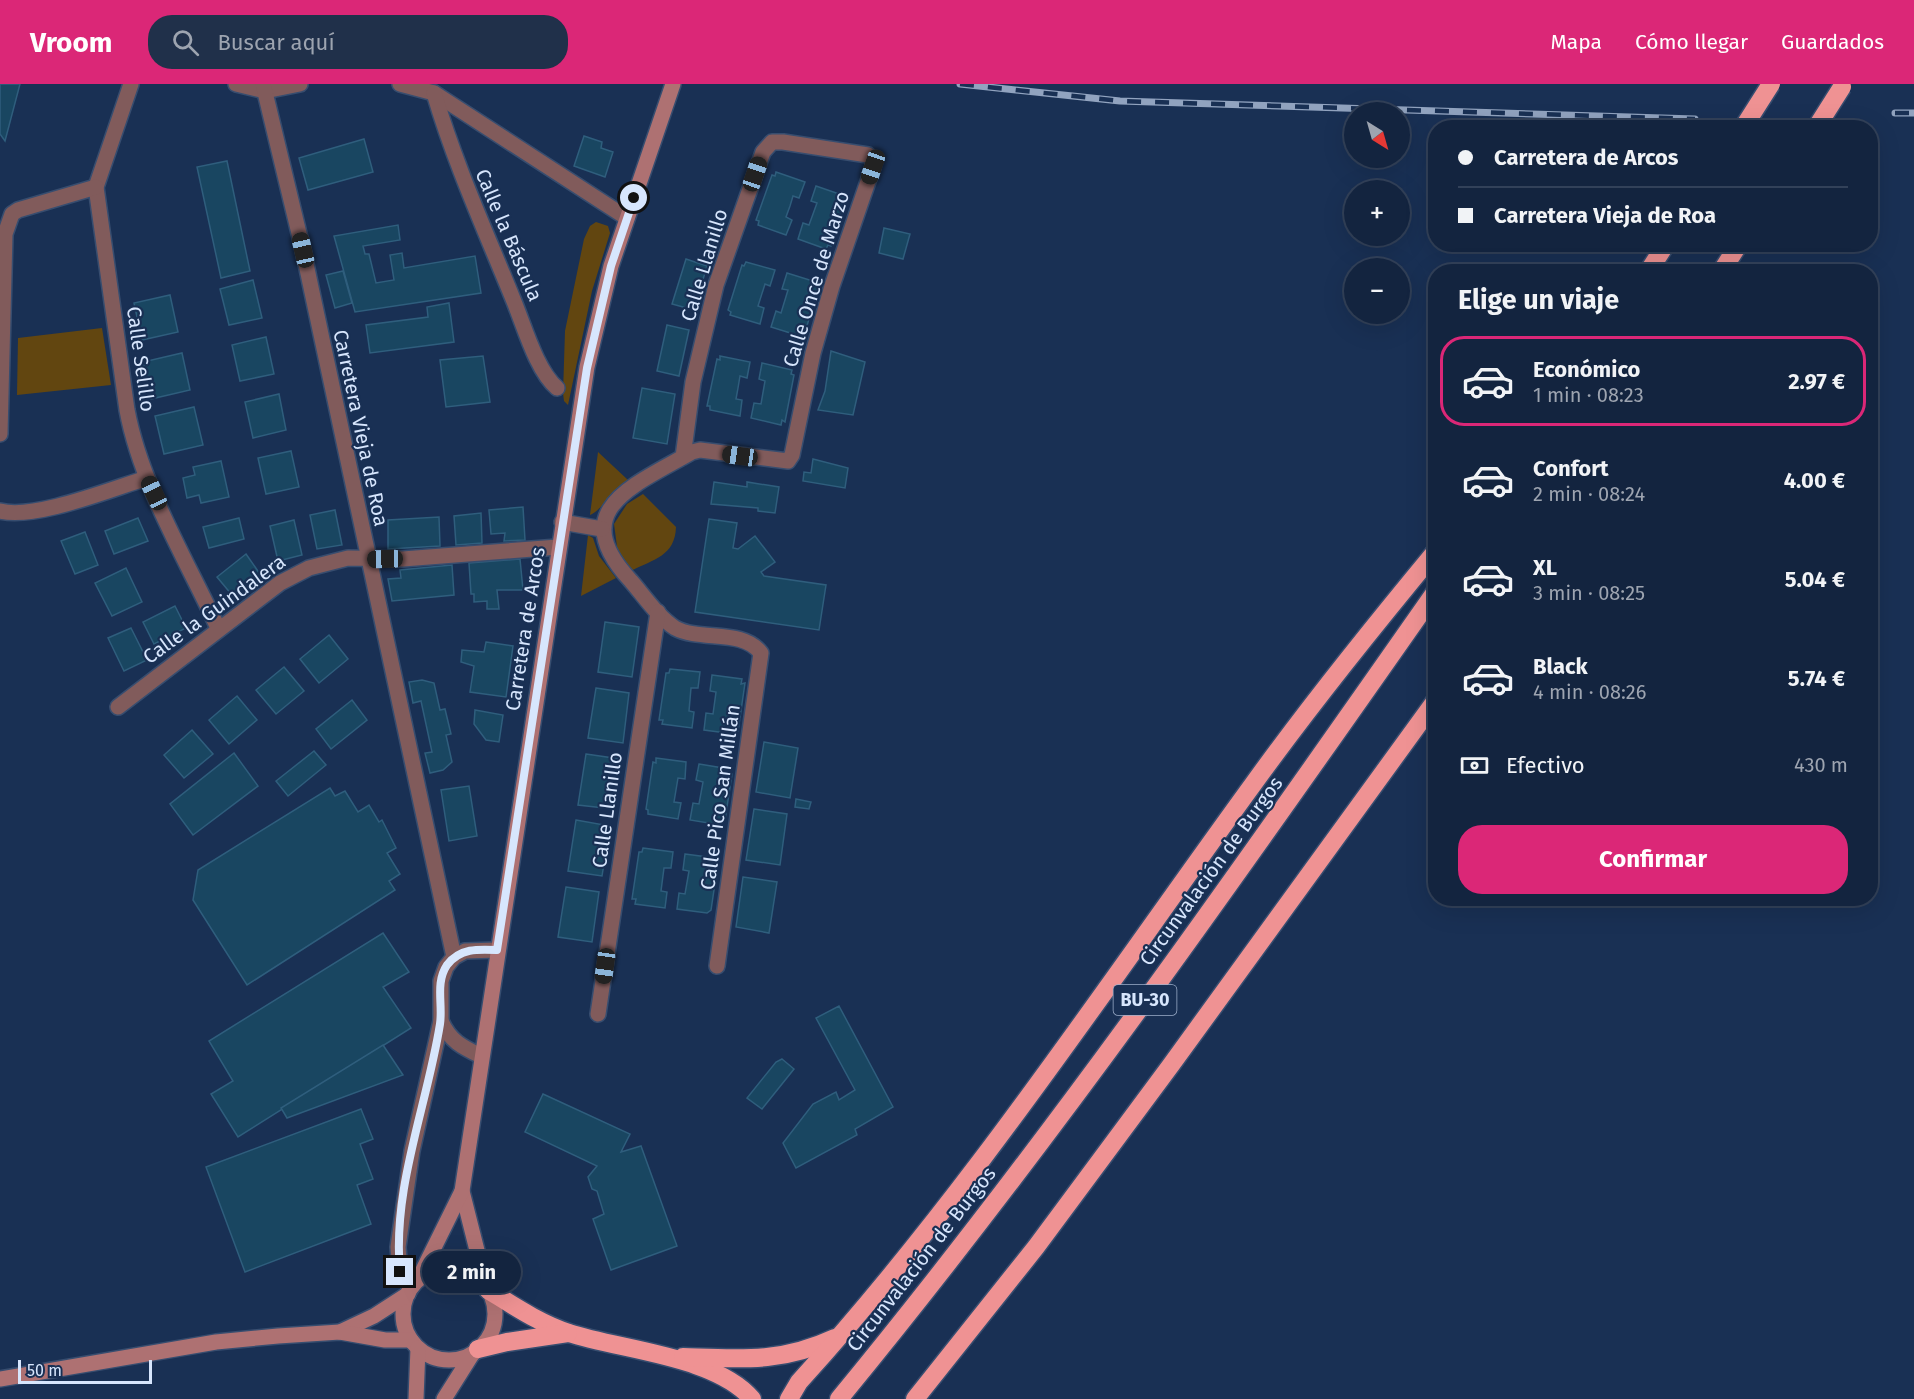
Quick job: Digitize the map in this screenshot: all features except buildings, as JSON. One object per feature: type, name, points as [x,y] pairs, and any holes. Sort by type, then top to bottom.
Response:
[{"type":"highway","points":[[1748,120],[1771,84]]},
{"type":"highway","points":[[1821,120],[1843,86]]},
{"type":"highway","points":[[789,1399],[800,1382],[914,1250],[1067,1047],[1256,781],[1376,624],[1428,561]]},
{"type":"highway","name":"Circunvalación de Burgos","points":[[838,1399],[1004,1190],[1087,1079],[1264,836],[1428,602]]},
{"type":"highway","name":"BU-30","points":[[915,1399],[1036,1247],[1428,711]]},
{"type":"highway","points":[[487,1288],[537,1320],[569,1333],[668,1356],[724,1377],[752,1399]]},
{"type":"highway","points":[[476,1351],[507,1342],[569,1333]]},
{"type":"highway","points":[[668,1356],[762,1359],[808,1350],[842,1335]]},
{"type":"street","name":"Calle Selillo","points":[[131,84],[96,187],[127,410],[133,443],[147,478],[218,628]]},
{"type":"street","points":[[236,84],[264,87],[300,84]]},
{"type":"street","points":[[400,84],[434,93],[627,218]]},
{"type":"street","name":"Carretera de Arcos","points":[[462,1191],[587,368],[611,266],[673,84]]},
{"type":"street","name":"Carretera Vieja de Roa","points":[[264,87],[303,250],[367,560],[454,957]]},
{"type":"street","name":"Calle la Báscula","points":[[434,93],[452,154],[522,322],[548,380],[557,388]]},
{"type":"street","name":"Calle Llanillo","points":[[683,457],[693,382],[716,285],[763,152],[772,142],[823,146]]},
{"type":"street","name":"Calle Once de Marzo","points":[[683,457],[700,450],[788,461],[792,455],[813,353],[832,286],[873,167],[873,160],[868,155],[823,146]]},
{"type":"street","points":[[0,434],[5,234],[9,222],[18,210],[96,187]]},
{"type":"street","points":[[658,612],[611,559],[602,529],[603,518],[613,504],[627,492],[683,457]]},
{"type":"street","points":[[0,511],[8,513],[51,508],[147,478]]},
{"type":"street","points":[[562,522],[602,529]]},
{"type":"street","name":"Calle la Guindalera","points":[[118,707],[218,628],[280,584],[309,568],[348,558],[367,560],[558,547]]},
{"type":"street","name":"Calle Llanillo","points":[[598,1014],[658,612]]},
{"type":"street","name":"Calle Pico San Millán","points":[[658,612],[676,628],[686,632],[747,641],[761,653],[717,966]]},
{"type":"street","points":[[412,1288],[400,1272],[398,1247],[412,1151],[441,1021],[441,981],[446,967],[454,957],[465,951],[497,950]]},
{"type":"street","points":[[441,1021],[447,1035],[460,1046],[481,1056]]},
{"type":"street","points":[[417,1399],[415,1344],[404,1320],[404,1304],[462,1191]]},
{"type":"street","points":[[444,1399],[492,1329],[495,1311],[462,1191]]},
{"type":"street","points":[[340,1332],[374,1316],[437,1270],[453,1269],[467,1272],[487,1288]]},
{"type":"street","points":[[0,1378],[216,1342],[340,1332],[415,1344],[441,1359],[455,1360],[476,1351]]},
{"type":"shaded area","points":[[596,222],[608,226],[610,233],[592,291],[568,405],[564,401],[563,393],[565,331],[584,239],[590,226]]},
{"type":"shaded area","points":[[102,328],[111,385],[17,395],[18,338]]},
{"type":"shaded area","points":[[598,452],[628,480],[590,515]]},
{"type":"shaded area","points":[[643,494],[676,527],[675,537],[662,555],[631,571],[618,554],[614,524],[627,504]]},
{"type":"shaded area","points":[[588,535],[593,538],[599,556],[616,578],[581,596]]},
{"type":"railway","points":[[960,84],[1120,101],[1695,119]]},
{"type":"railway","points":[[1895,113],[1914,113]]},
{"type":"route","points":[[400,1272],[398,1247],[404,1196],[418,1116],[441,1021],[439,999],[441,981],[446,967],[454,957],[465,951],[497,950],[587,368],[611,266],[634,198]]}]
